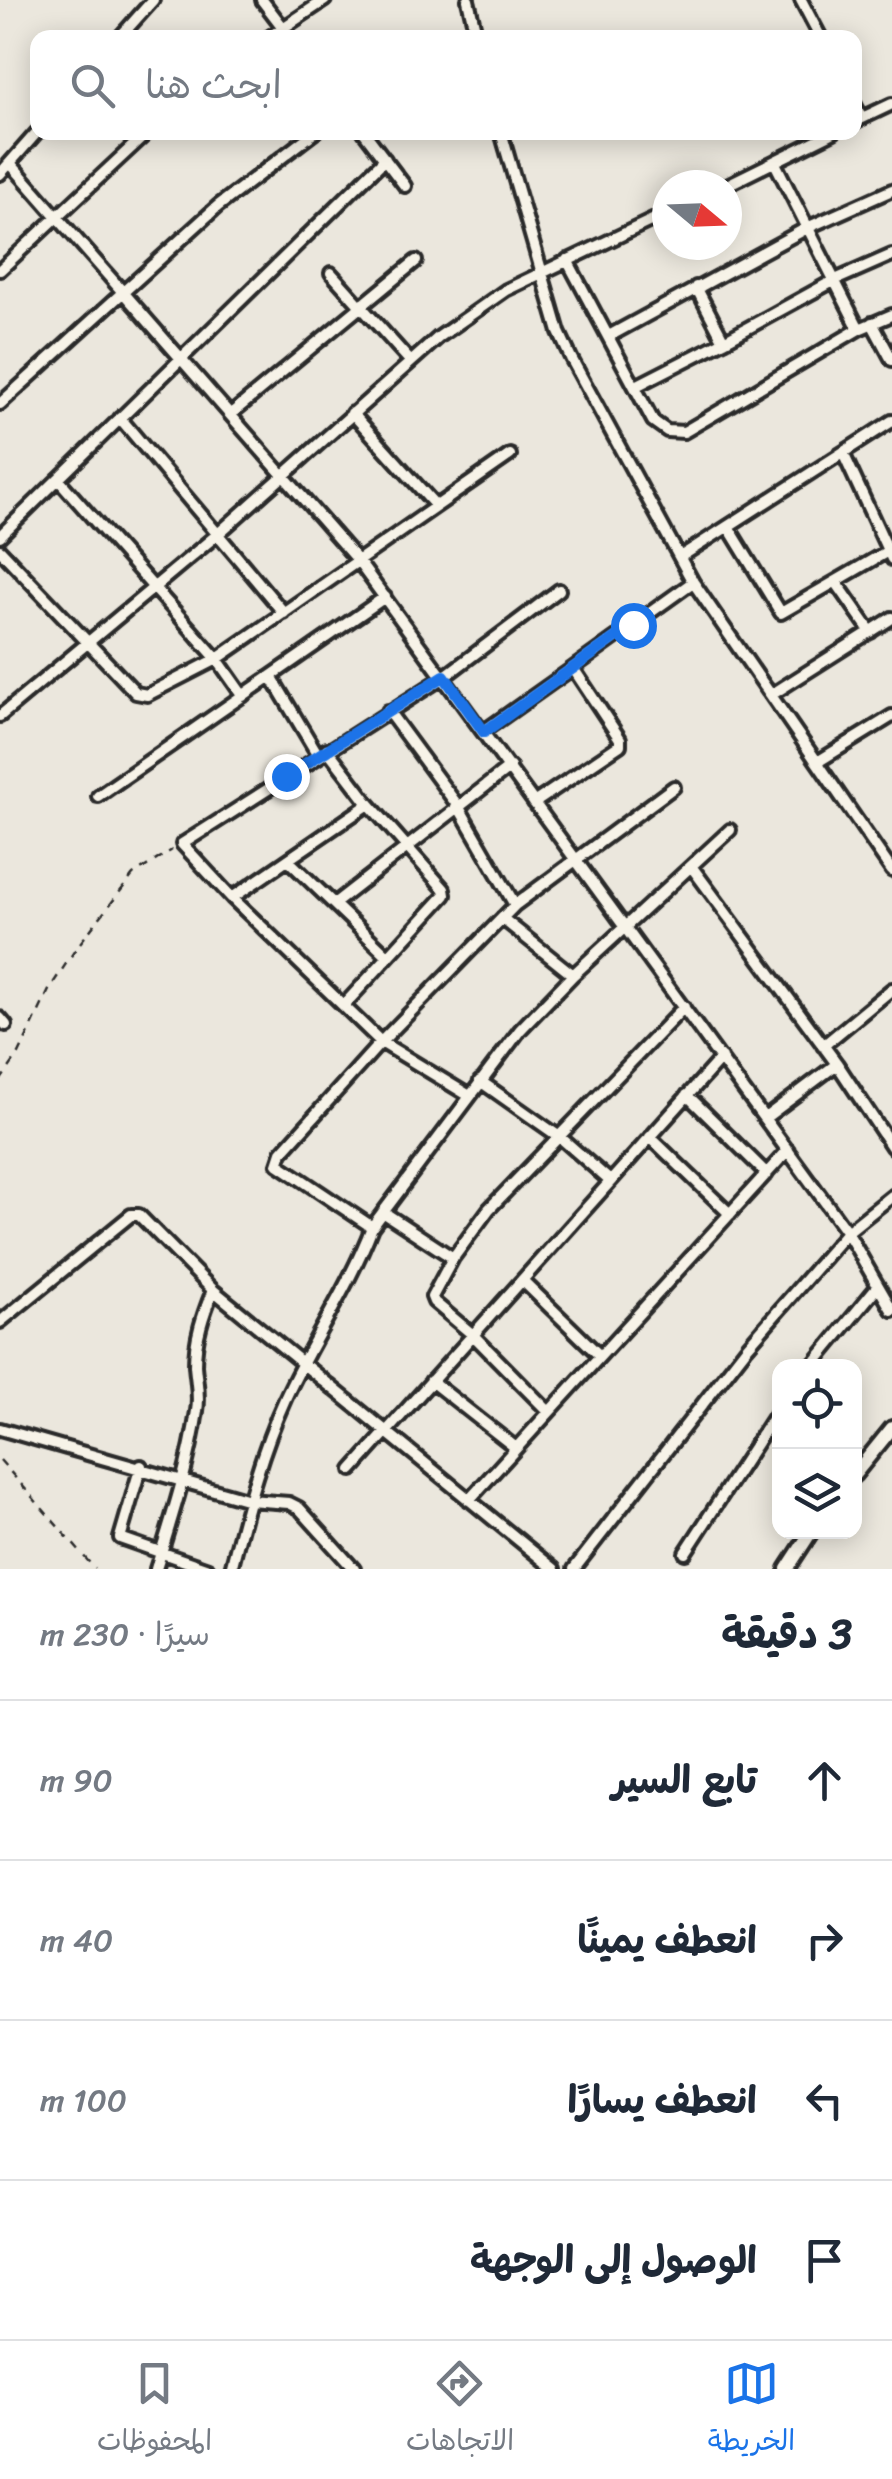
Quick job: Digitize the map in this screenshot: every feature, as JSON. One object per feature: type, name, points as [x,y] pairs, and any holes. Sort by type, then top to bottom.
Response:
[{"type":"street","points":[[127,30],[153,0]]},
{"type":"street","points":[[279,30],[326,0]]},
{"type":"street","points":[[468,0],[475,30]]},
{"type":"street","points":[[802,0],[817,30]]},
{"type":"street","points":[[264,1],[285,30]]},
{"type":"street","points":[[862,118],[892,104]]},
{"type":"street","points":[[0,174],[30,140]]},
{"type":"street","points":[[0,270],[139,140]]},
{"type":"street","points":[[0,404],[218,206],[305,140]]},
{"type":"street","points":[[370,140],[406,186]]},
{"type":"street","points":[[503,140],[570,358],[693,582],[892,871]]},
{"type":"street","points":[[742,178],[819,140]]},
{"type":"street","points":[[0,536],[385,159]]},
{"type":"street","points":[[10,163],[358,561],[847,1232],[892,1310]]},
{"type":"street","points":[[774,163],[859,329]]},
{"type":"street","points":[[609,336],[809,227],[892,190]]},
{"type":"street","points":[[0,716],[219,533],[410,361],[471,314],[542,272],[652,220]]},
{"type":"street","points":[[636,386],[834,280],[892,254]]},
{"type":"street","points":[[232,414],[416,260]]},
{"type":"street","points":[[567,260],[652,422],[667,431],[684,432],[859,329],[892,315]]},
{"type":"street","points":[[331,273],[410,361]]},
{"type":"street","points":[[696,287],[724,341]]},
{"type":"street","points":[[872,323],[892,360]]},
{"type":"street","points":[[352,413],[436,506]]},
{"type":"street","points":[[120,418],[284,613]]},
{"type":"street","points":[[680,557],[892,421]]},
{"type":"street","points":[[729,528],[779,612],[786,612],[890,555],[843,453]]},
{"type":"street","points":[[0,550],[136,693],[144,696],[217,659],[510,454]]},
{"type":"street","points":[[58,479],[217,659],[243,696]]},
{"type":"street","points":[[484,732],[693,582]]},
{"type":"street","points":[[836,582],[871,632]]},
{"type":"street","points":[[468,1096],[382,1042],[232,898],[182,844],[444,676],[559,590]]},
{"type":"street","points":[[98,796],[385,597]]},
{"type":"street","points":[[771,695],[892,618]]},
{"type":"street","points":[[534,803],[620,745],[620,739],[573,668]]},
{"type":"street","points":[[271,676],[323,752],[444,889],[445,895],[344,1005]]},
{"type":"street","points":[[388,711],[458,806],[515,905]]},
{"type":"street","points":[[819,761],[892,716]]},
{"type":"street","points":[[334,904],[510,767]]},
{"type":"street","points":[[372,1227],[278,1164],[278,1160],[382,1042],[515,905],[674,788]]},
{"type":"street","points":[[232,898],[368,804]]},
{"type":"street","points":[[231,1569],[264,1446],[372,1227],[520,1030],[573,975],[730,830]]},
{"type":"street","points":[[289,862],[388,956]]},
{"type":"street","points":[[691,866],[892,1147]]},
{"type":"street","points":[[502,919],[573,975]]},
{"type":"street","points":[[823,1046],[892,990]]},
{"type":"street","points":[[549,1412],[432,1297],[490,1208],[684,1008]]},
{"type":"street","points":[[352,1470],[721,1058]]},
{"type":"street","points":[[765,1118],[836,1064]]},
{"type":"street","points":[[480,1081],[561,1138],[610,1181]]},
{"type":"street","points":[[687,1095],[766,1174]]},
{"type":"street","points":[[650,1137],[730,1214]]},
{"type":"street","points":[[469,1500],[788,1150]]},
{"type":"street","points":[[574,1569],[694,1412],[847,1232],[892,1196]]},
{"type":"street","points":[[383,1212],[454,1258]]},
{"type":"street","points":[[0,1322],[135,1214],[213,1290],[554,1569]]},
{"type":"street","points":[[522,1280],[600,1356]]},
{"type":"street","points":[[818,1359],[877,1287]]},
{"type":"street","points":[[156,1569],[184,1479],[200,1390],[195,1369],[196,1341],[213,1290]]},
{"type":"street","points":[[432,1382],[516,1448]]},
{"type":"street","points":[[685,1553],[772,1419]]},
{"type":"street","points":[[0,1428],[249,1500],[289,1503],[300,1508],[354,1569]]},
{"type":"street","points":[[862,1465],[892,1428]]},
{"type":"street","points":[[140,1466],[119,1536],[132,1545],[208,1569]]},
{"type":"street","points":[[790,1568],[807,1539]]},
{"type":"path","points":[[0,1082],[19,1054],[50,988],[77,947],[133,874],[182,844]]},
{"type":"path","points":[[0,1460],[95,1569]]},
{"type":"route","points":[[286,776],[444,676],[484,732],[633,625]]}]
